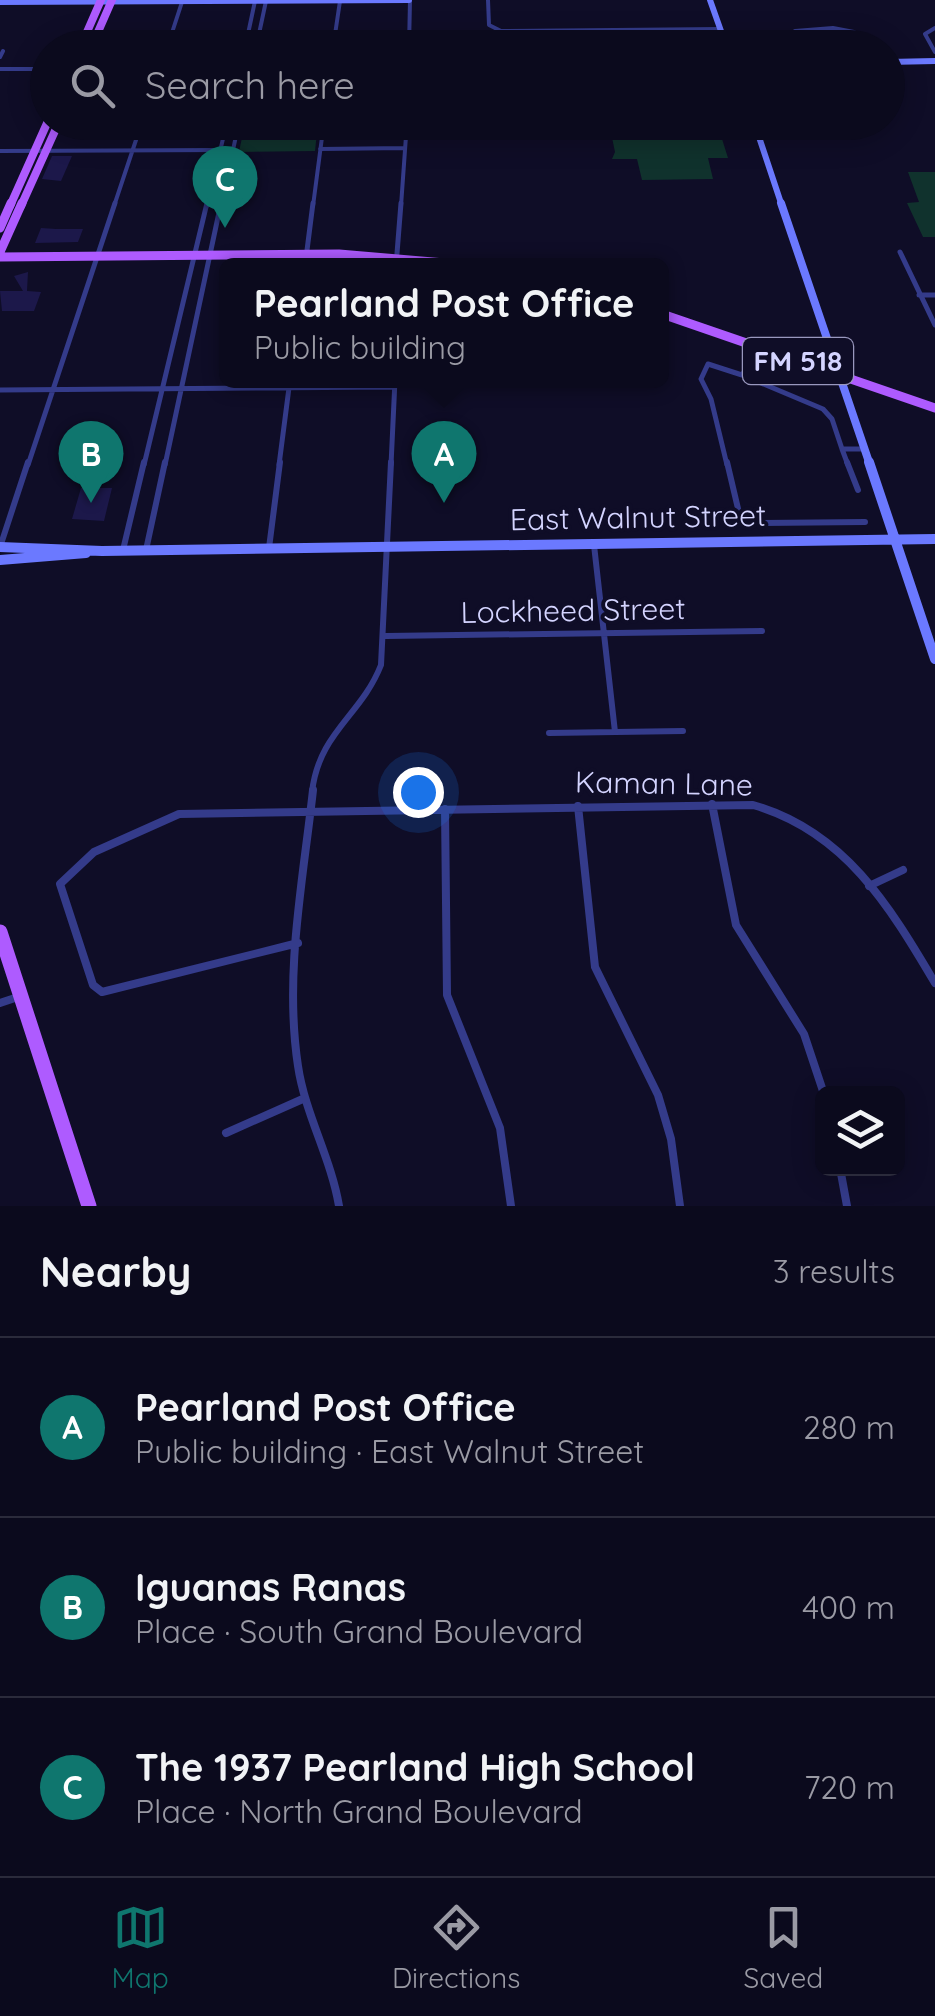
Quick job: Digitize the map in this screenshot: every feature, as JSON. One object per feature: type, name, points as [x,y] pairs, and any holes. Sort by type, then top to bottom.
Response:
[{"type":"main road","points":[[88,30],[101,1]]},
{"type":"main road","points":[[99,30],[112,1]]},
{"type":"main road","points":[[0,228],[39,140]]},
{"type":"main road","points":[[52,140],[0,254],[258,258]]},
{"type":"main road","name":"FM 518","points":[[669,316],[935,408]]},
{"type":"main road","points":[[0,932],[89,1206]]},
{"type":"street","points":[[336,30],[340,0]]},
{"type":"street","points":[[0,2],[410,0],[409,30]]},
{"type":"street","points":[[488,0],[489,25],[499,30]]},
{"type":"street","points":[[610,30],[720,29],[710,0]]},
{"type":"street","points":[[249,30],[256,1]]},
{"type":"street","points":[[260,30],[266,1]]},
{"type":"street","points":[[173,30],[182,2]]},
{"type":"street","points":[[935,28],[925,34],[935,52]]},
{"type":"street","points":[[808,30],[844,30]]},
{"type":"street","points":[[905,62],[935,61]]},
{"type":"street","points":[[0,69],[30,69]]},
{"type":"street","points":[[0,548],[136,140]]},
{"type":"street","points":[[123,550],[224,140]]},
{"type":"street","points":[[146,550],[235,140]]},
{"type":"street","points":[[306,258],[321,140]]},
{"type":"street","points":[[396,258],[405,140]]},
{"type":"street","points":[[760,140],[935,659]]},
{"type":"street","points":[[320,149],[405,148]]},
{"type":"street","points":[[0,151],[233,150]]},
{"type":"street","points":[[900,252],[935,325]]},
{"type":"street","points":[[919,295],[935,295]]},
{"type":"street","points":[[742,375],[760,348]]},
{"type":"street","points":[[858,490],[830,413],[708,364],[701,379],[711,399],[740,517],[760,523],[864,522]]},
{"type":"street","points":[[0,390],[219,387]]},
{"type":"street","points":[[269,548],[289,388]]},
{"type":"street","points":[[340,1206],[332,1168],[305,1098],[294,1026],[298,943],[318,754],[337,722],[373,686],[386,636],[395,388]]},
{"type":"street","points":[[842,449],[865,449]]},
{"type":"street","points":[[822,523],[827,540]]},
{"type":"street","name":"East Walnut Street","points":[[0,548],[388,548],[935,539]]},
{"type":"street","points":[[594,544],[615,732]]},
{"type":"street","name":"East Walnut Street","points":[[0,560],[102,550]]},
{"type":"street","name":"Lockheed Street","points":[[386,636],[762,630]]},
{"type":"street","points":[[548,732],[683,732]]},
{"type":"street","points":[[712,804],[736,925],[799,1025],[821,1086]]},
{"type":"street","name":"Kaman Lane","points":[[298,943],[102,992],[93,985],[60,884],[69,869],[163,818],[212,810],[712,804],[768,808],[806,822],[842,849],[935,983]]},
{"type":"street","points":[[578,806],[595,968],[658,1094],[671,1139],[680,1206]]},
{"type":"street","points":[[444,808],[448,995],[457,1030],[492,1101],[506,1153],[511,1206]]},
{"type":"street","points":[[869,886],[904,870]]},
{"type":"street","points":[[0,1003],[20,997]]},
{"type":"street","points":[[226,1133],[305,1098]]},
{"type":"street","points":[[841,1176],[847,1206]]},
{"type":"green space","points":[[241,140],[316,140],[315,151],[239,152]]},
{"type":"green space","points":[[613,140],[722,140],[728,158],[708,158],[713,179],[642,180],[637,159],[612,159]]},
{"type":"green space","points":[[908,172],[935,172],[935,237],[923,237],[907,203],[919,202]]},
{"type":"building","points":[[52,156],[72,156],[61,181],[42,179]]},
{"type":"building","points":[[41,228],[83,229],[78,242],[35,243]]},
{"type":"building","points":[[28,272],[27,291],[41,292],[34,311],[2,311],[0,291],[23,291],[14,276]]},
{"type":"building","points":[[81,488],[112,488],[104,521],[72,519]]},
{"type":"place","name":"The 1937 Pearland High School","points":[[225,228]]},
{"type":"place","name":"Iguanas Ranas","points":[[91,503]]},
{"type":"place","name":"Pearland Post Office","points":[[444,503]]}]
